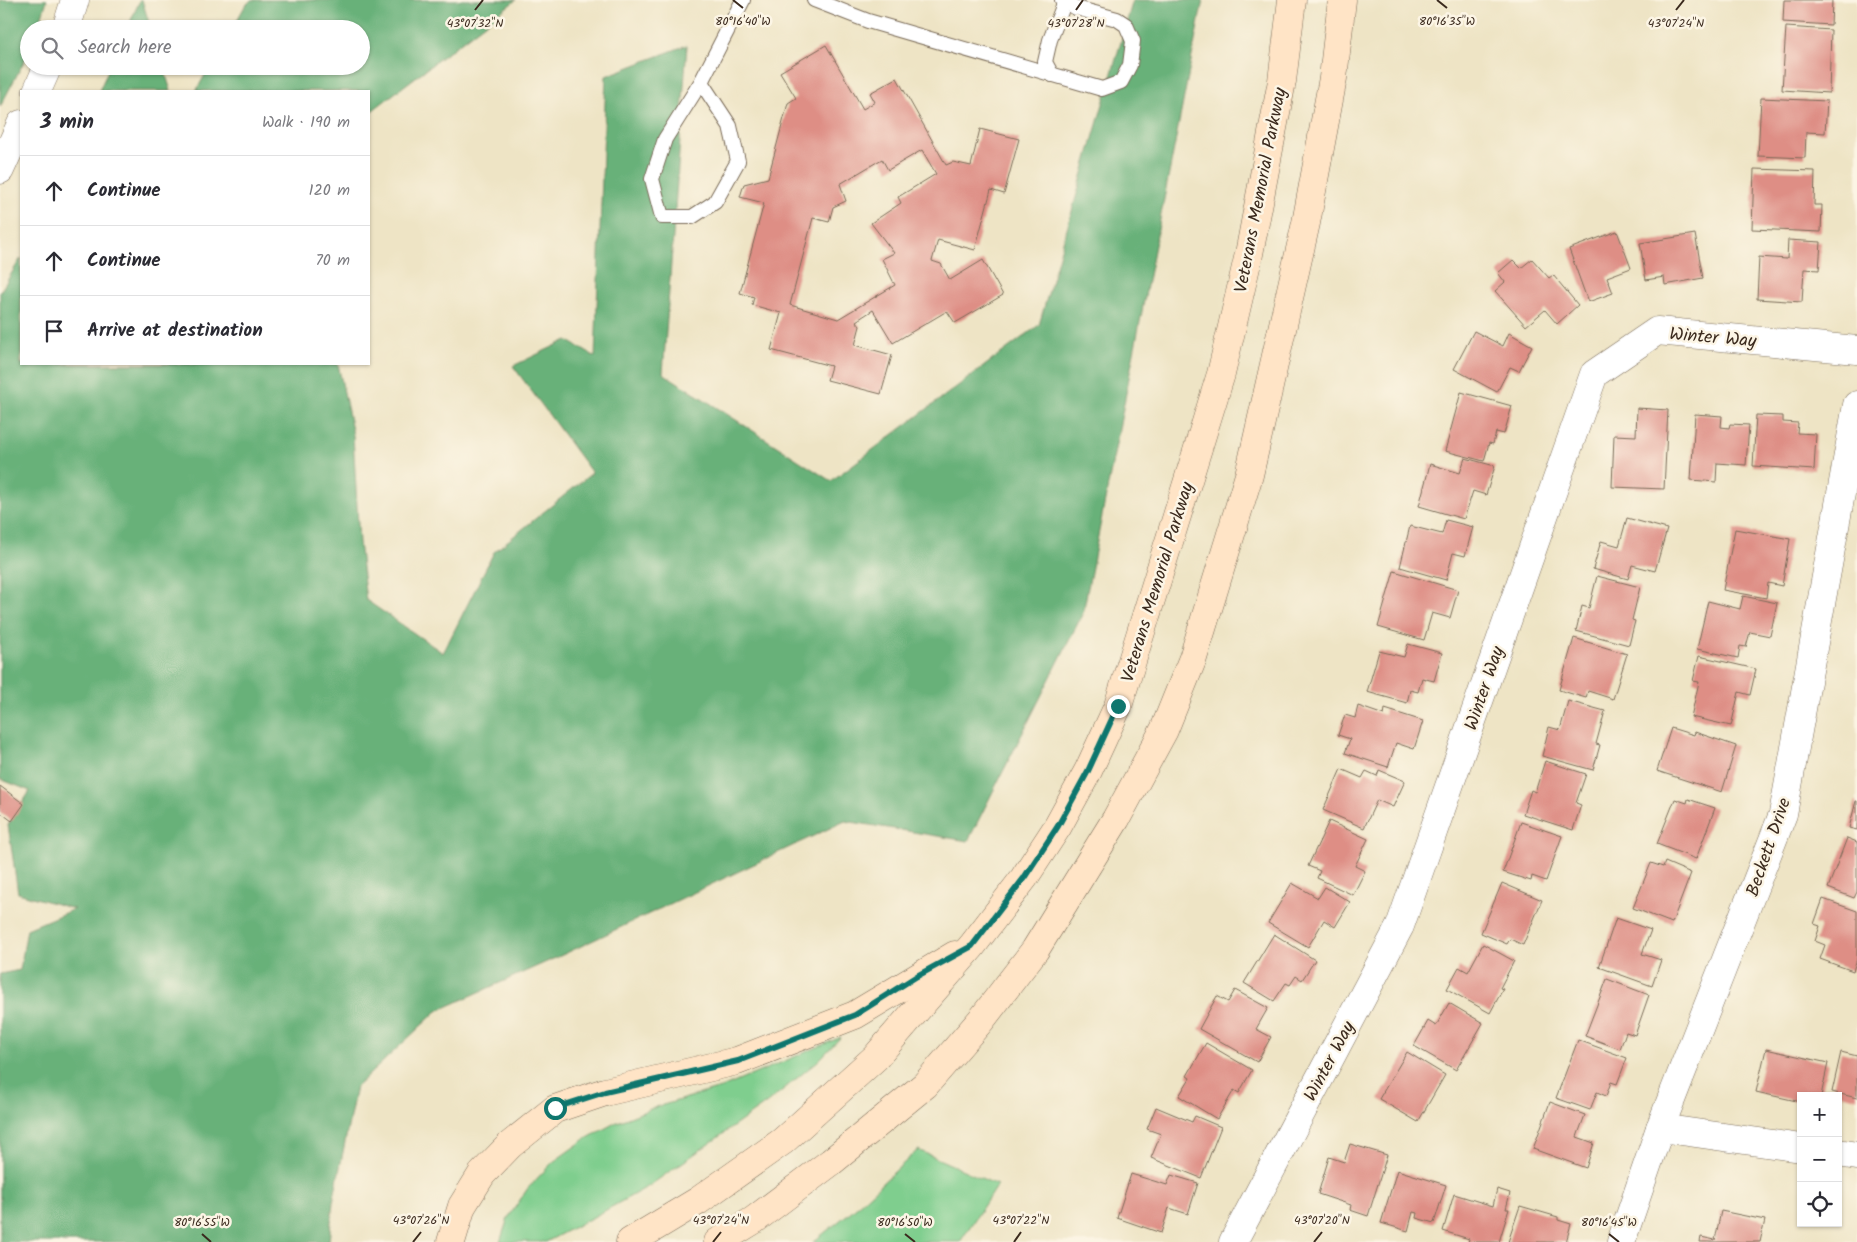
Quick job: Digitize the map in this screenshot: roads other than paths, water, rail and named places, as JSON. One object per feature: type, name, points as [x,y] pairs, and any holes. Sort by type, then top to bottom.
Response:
[{"type":"main road","name":"Veterans Memorial Parkway","points":[[630,1242],[698,1201],[784,1141],[875,1058],[972,946],[1024,878],[1058,826],[1088,771],[1118,706],[1221,374],[1251,244],[1282,81],[1292,0]]},
{"type":"main road","points":[[718,1242],[754,1220],[831,1162],[924,1085],[982,1019],[1036,950],[1116,819],[1164,730],[1194,658],[1249,475],[1306,223],[1333,78],[1342,0]]},
{"type":"main road","points":[[451,1242],[462,1206],[482,1174],[510,1145],[555,1108],[605,1092],[738,1061],[855,1015],[917,976],[972,946]]},
{"type":"street","points":[[69,20],[75,0]]},
{"type":"street","points":[[36,90],[44,75]]},
{"type":"street","points":[[0,170],[20,126]]},
{"type":"street","name":"Winter Way","points":[[1237,1241],[1400,926],[1594,374],[1657,332],[1857,350]]},
{"type":"street","name":"Beckett Drive","points":[[1621,1242],[1660,1128],[1783,814],[1857,405]]},
{"type":"street","points":[[1660,1128],[1797,1147]]},
{"type":"street","points":[[1842,1154],[1857,1156]]},
{"type":"lane","points":[[701,82],[730,126],[738,161],[715,202],[692,217],[662,217],[652,179],[665,138],[701,82],[743,0]]},
{"type":"lane","points":[[814,0],[868,21],[1052,75],[1102,89],[1121,82],[1130,65],[1133,41],[1126,25],[1117,19],[1076,8],[1063,1],[1045,62],[1052,75]]}]
